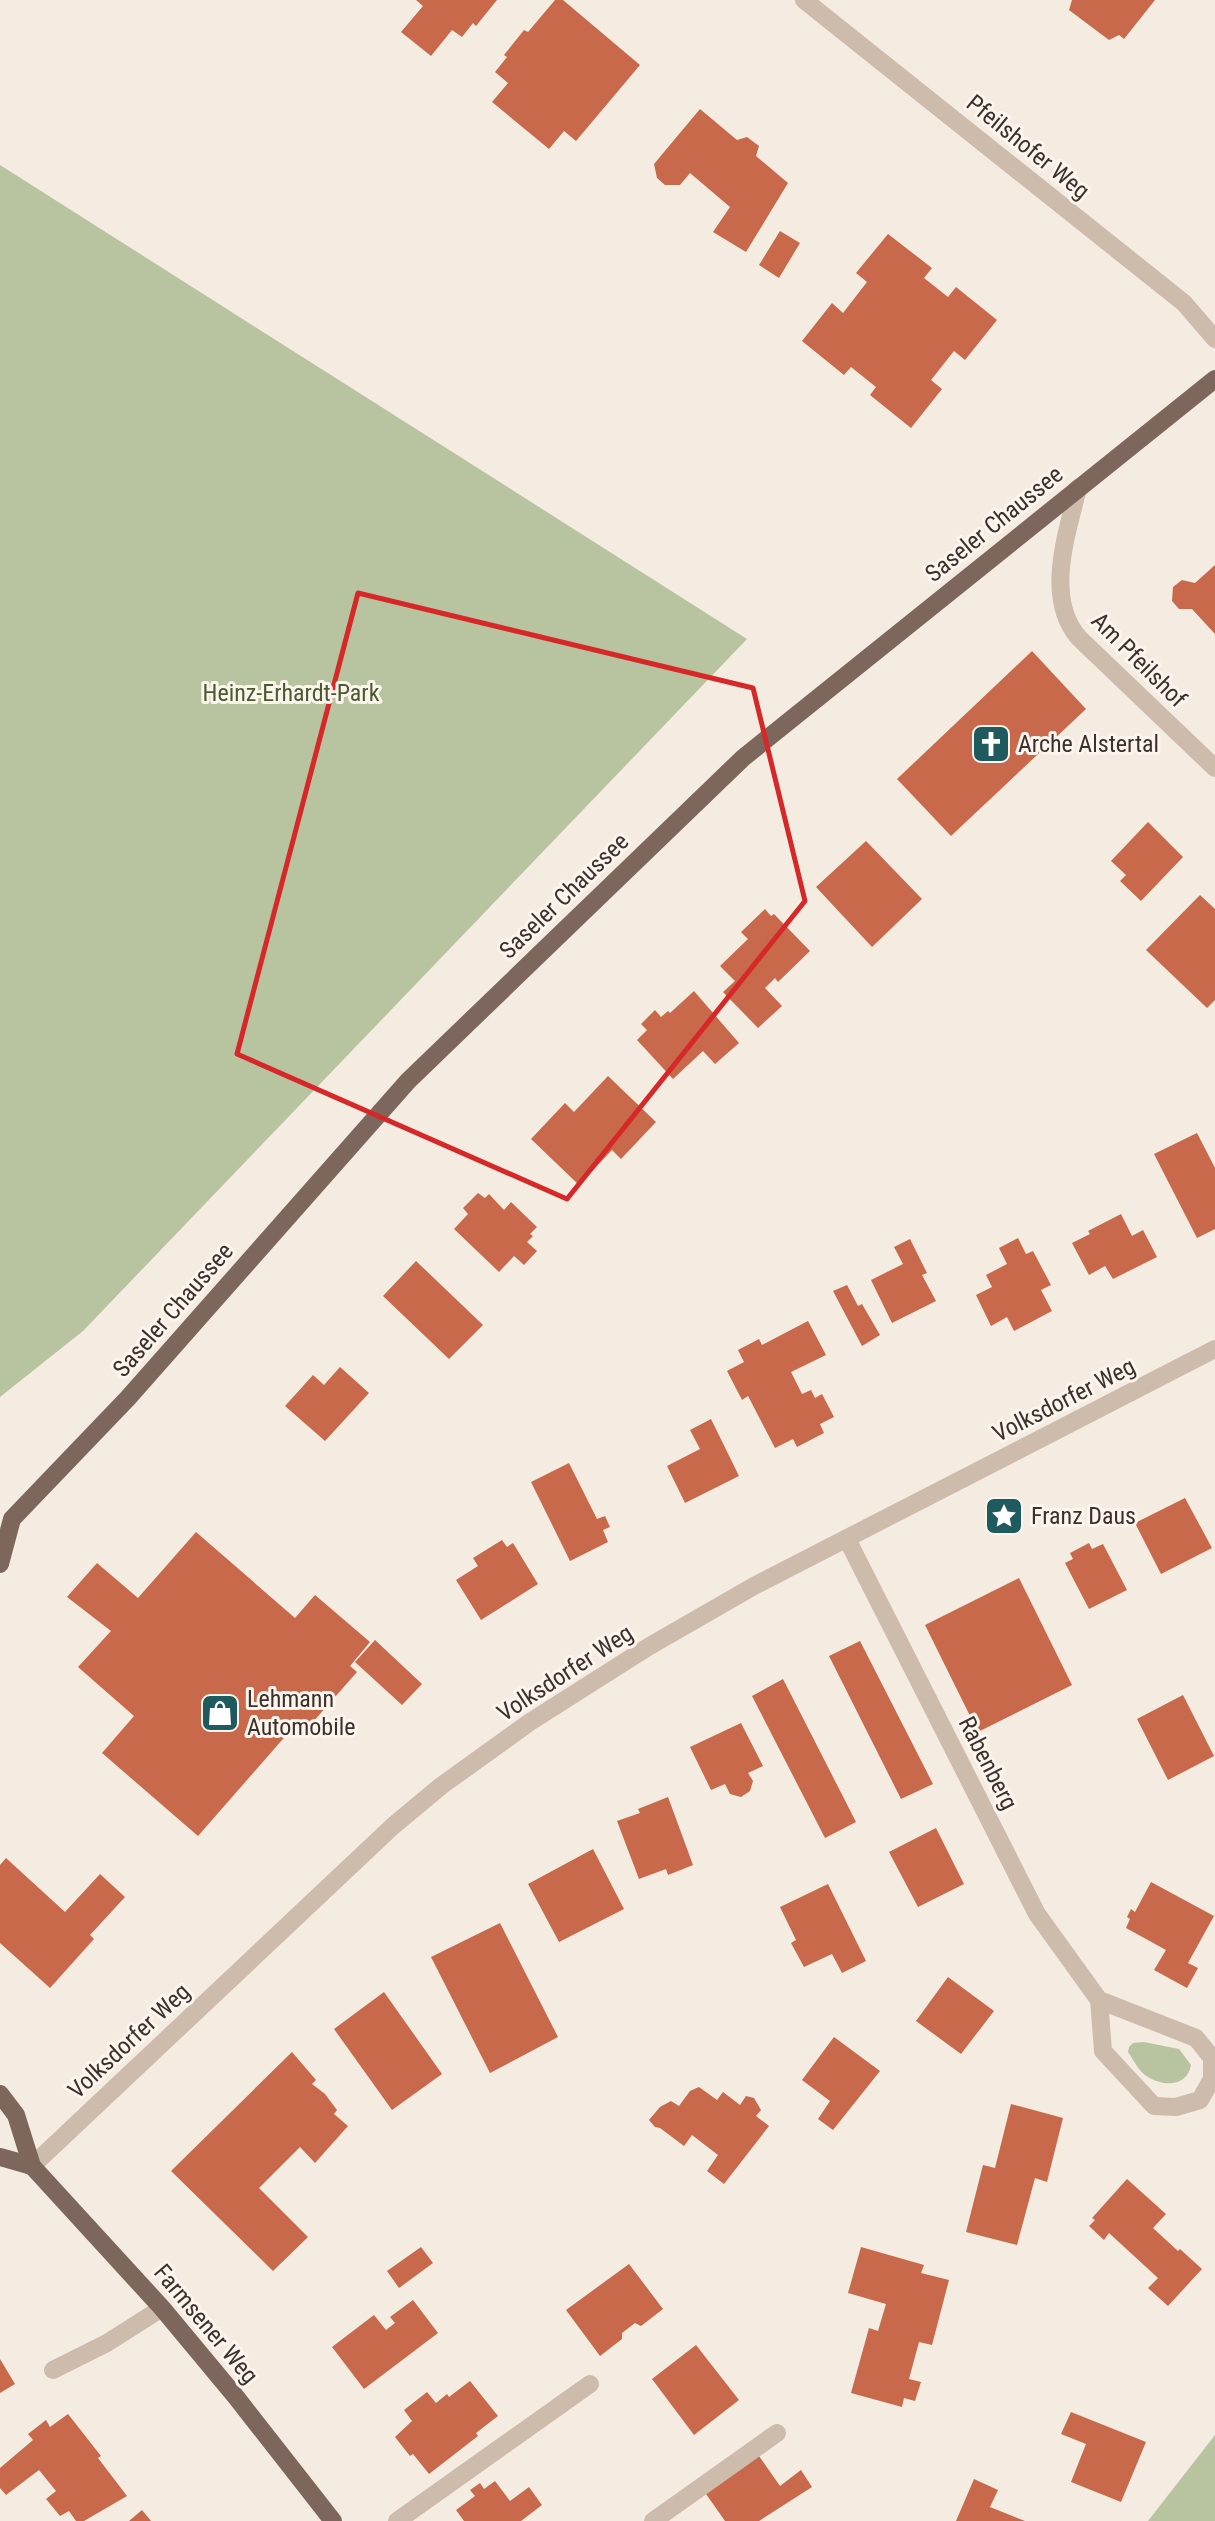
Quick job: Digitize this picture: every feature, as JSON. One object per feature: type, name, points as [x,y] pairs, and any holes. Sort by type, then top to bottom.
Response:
[{"type":"main road","name":"Saseler Chaussee","points":[[0,1564],[6,1519],[128,1398],[408,1081],[743,758],[1215,379]]},
{"type":"main road","name":"Farmsener Weg","points":[[0,2094],[16,2115],[32,2166],[162,2308],[333,2521]]},
{"type":"main road","points":[[0,2157],[32,2166]]},
{"type":"street","name":"Pfeilshofer Weg","points":[[804,0],[1184,303],[1215,339]]},
{"type":"street","name":"Am Pfeilshof","points":[[1078,488],[1062,562],[1062,596],[1067,621],[1079,638],[1215,768]]},
{"type":"street","name":"Volksdorfer Weg","points":[[32,2166],[393,1826],[441,1786],[530,1723],[648,1647],[754,1586],[1215,1349]]},
{"type":"street","name":"Rabenberg","points":[[847,1539],[1037,1914],[1099,2000]]},
{"type":"street","points":[[1099,2000],[1196,2038],[1212,2058],[1212,2079],[1200,2100],[1176,2107],[1154,2106],[1103,2051],[1099,2000]]},
{"type":"street","points":[[53,2370],[107,2343],[162,2308]]},
{"type":"street","points":[[397,2521],[590,2384]]},
{"type":"street","points":[[653,2521],[778,2433]]},
{"type":"highlighted area","points":[[358,593],[753,688],[805,901],[567,1199],[237,1054]]},
{"type":"green space","name":"Heinz-Erhardt-Park","points":[[0,165],[747,639],[83,1331],[0,1397]]},
{"type":"green space","points":[[1144,2042],[1179,2049],[1191,2065],[1189,2073],[1179,2081],[1166,2083],[1158,2082],[1142,2073],[1128,2052],[1133,2043]]},
{"type":"green space","points":[[1215,2435],[1215,2521],[1148,2521]]},
{"type":"building","points":[[416,0],[497,0],[476,26],[473,23],[462,37],[452,30],[431,56],[401,32],[423,6]]},
{"type":"building","points":[[555,0],[563,0],[640,65],[576,141],[564,131],[549,149],[492,102],[508,83],[495,72],[507,57],[504,55],[524,30],[528,32]]},
{"type":"building","points":[[1072,0],[1155,0],[1124,39],[1119,35],[1109,40],[1069,10]]},
{"type":"building","points":[[700,109],[737,140],[747,137],[759,146],[756,156],[788,183],[746,252],[713,232],[730,207],[690,173],[680,185],[665,185],[657,178],[654,164]]},
{"type":"building","points":[[780,231],[800,243],[779,278],[759,265]]},
{"type":"building","points":[[888,234],[932,268],[924,278],[948,297],[956,287],[997,320],[965,360],[954,351],[931,380],[942,389],[911,428],[870,395],[876,387],[851,367],[844,375],[802,341],[832,303],[843,313],[867,282],[856,273]]},
{"type":"building","points":[[1215,565],[1215,634],[1192,609],[1179,609],[1172,601],[1173,587],[1182,580],[1195,583]]},
{"type":"building","name":"Arche Alstertal","points":[[1032,651],[1086,709],[951,836],[897,779]]},
{"type":"building","points":[[1148,822],[1183,857],[1141,901],[1120,881],[1126,875],[1111,861]]},
{"type":"building","points":[[866,841],[922,899],[872,947],[816,887]]},
{"type":"building","points":[[1200,895],[1215,909],[1215,1000],[1207,1008],[1146,950]]},
{"type":"building","points":[[765,909],[771,916],[774,914],[810,951],[778,982],[775,978],[765,988],[782,1006],[758,1028],[723,992],[735,981],[720,966],[748,939],[741,932]]},
{"type":"building","points":[[694,991],[739,1043],[715,1064],[703,1051],[673,1079],[637,1040],[647,1030],[641,1024],[655,1010],[661,1017],[668,1011],[670,1013]]},
{"type":"building","points":[[608,1076],[656,1122],[621,1159],[612,1150],[579,1185],[531,1139],[565,1103],[574,1112]]},
{"type":"building","points":[[1197,1133],[1215,1168],[1215,1229],[1197,1238],[1154,1154]]},
{"type":"building","points":[[478,1193],[485,1198],[489,1194],[504,1210],[511,1202],[537,1227],[527,1242],[537,1251],[524,1265],[514,1256],[499,1272],[454,1229],[468,1214],[463,1208]]},
{"type":"building","points":[[1121,1214],[1132,1236],[1143,1230],[1157,1257],[1113,1279],[1105,1266],[1089,1275],[1072,1243],[1090,1234],[1088,1231]]},
{"type":"building","points":[[1018,1238],[1026,1254],[1033,1251],[1051,1285],[1041,1290],[1052,1311],[1014,1331],[1007,1317],[991,1326],[976,1295],[992,1287],[986,1275],[1007,1264],[999,1248]]},
{"type":"building","points":[[910,1239],[927,1273],[922,1275],[936,1301],[892,1323],[871,1280],[903,1264],[894,1247]]},
{"type":"building","points":[[416,1261],[483,1325],[449,1359],[383,1296]]},
{"type":"building","points":[[847,1285],[858,1306],[862,1304],[880,1335],[862,1346],[833,1291]]},
{"type":"building","points":[[808,1321],[826,1355],[791,1372],[802,1394],[811,1390],[815,1398],[822,1394],[834,1417],[820,1424],[824,1433],[797,1447],[793,1439],[775,1448],[748,1396],[742,1400],[727,1371],[744,1362],[738,1350],[759,1339],[762,1345]]},
{"type":"building","points":[[340,1367],[369,1393],[325,1441],[285,1406],[313,1375],[324,1385]]},
{"type":"building","points":[[711,1419],[739,1476],[685,1503],[667,1466],[700,1449],[690,1430]]},
{"type":"building","points":[[569,1463],[597,1519],[605,1516],[610,1527],[603,1530],[608,1542],[570,1561],[531,1482]]},
{"type":"building","points":[[1185,1498],[1212,1548],[1161,1574],[1135,1523]]},
{"type":"building","points":[[196,1532],[295,1618],[315,1595],[370,1642],[350,1666],[357,1672],[305,1731],[296,1724],[198,1836],[102,1753],[134,1716],[78,1667],[111,1631],[67,1597],[97,1563],[138,1598]]},
{"type":"building","points":[[502,1540],[507,1547],[513,1543],[538,1584],[481,1620],[456,1580],[478,1566],[473,1558]]},
{"type":"building","points":[[1089,1543],[1092,1549],[1103,1544],[1127,1590],[1089,1609],[1065,1563],[1073,1559],[1070,1553]]},
{"type":"building","points":[[1019,1578],[1072,1685],[978,1732],[925,1625]]},
{"type":"building","points":[[375,1640],[422,1684],[402,1705],[355,1662]]},
{"type":"building","points":[[860,1641],[933,1784],[901,1799],[829,1656]]},
{"type":"building","points":[[783,1679],[856,1822],[825,1838],[752,1696]]},
{"type":"building","points":[[1183,1695],[1214,1756],[1168,1780],[1137,1719]]},
{"type":"building","points":[[741,1723],[763,1766],[748,1773],[753,1781],[750,1791],[741,1797],[730,1794],[725,1784],[711,1790],[690,1747]]},
{"type":"building","points":[[668,1797],[693,1865],[668,1875],[666,1869],[639,1879],[617,1821],[640,1813],[638,1809]]},
{"type":"building","points":[[936,1828],[964,1884],[918,1907],[889,1852]]},
{"type":"building","points":[[593,1849],[624,1909],[559,1942],[528,1884]]},
{"type":"building","points":[[6,1858],[65,1912],[100,1874],[125,1897],[90,1935],[94,1939],[50,1988],[0,1943],[0,1865]]},
{"type":"building","points":[[1151,1882],[1214,1916],[1188,1963],[1198,1968],[1187,1988],[1154,1970],[1166,1950],[1126,1928],[1131,1909],[1135,1912]]},
{"type":"building","points":[[828,1884],[866,1961],[842,1973],[832,1954],[804,1967],[791,1943],[796,1940],[780,1907]]},
{"type":"building","points":[[500,1923],[558,2037],[490,2073],[431,1957]]},
{"type":"building","points":[[948,1977],[994,2011],[961,2054],[916,2021]]},
{"type":"building","points":[[384,1992],[442,2074],[392,2110],[334,2029]]},
{"type":"building","points":[[834,2037],[880,2071],[833,2130],[818,2119],[830,2101],[802,2080]]},
{"type":"building","points":[[292,2052],[316,2080],[312,2084],[325,2094],[337,2110],[334,2114],[348,2126],[315,2163],[300,2147],[259,2188],[308,2237],[273,2271],[171,2171]]},
{"type":"building","points":[[699,2087],[717,2100],[723,2092],[740,2105],[746,2096],[754,2098],[761,2110],[756,2116],[769,2126],[724,2184],[707,2171],[718,2155],[692,2135],[684,2146],[649,2120],[660,2107],[671,2101],[679,2106],[690,2091]]},
{"type":"building","points":[[1011,2104],[1063,2118],[1047,2182],[1035,2178],[1017,2245],[966,2232],[983,2165],[995,2168]]},
{"type":"building","points":[[1127,2179],[1166,2214],[1153,2228],[1202,2269],[1168,2306],[1148,2288],[1158,2278],[1109,2233],[1104,2240],[1089,2226],[1095,2220],[1092,2218]]},
{"type":"building","points":[[421,2247],[433,2263],[399,2288],[387,2271]]},
{"type":"building","points":[[861,2247],[924,2265],[921,2273],[949,2280],[932,2345],[919,2342],[909,2379],[921,2382],[915,2401],[904,2398],[902,2407],[851,2393],[869,2328],[878,2331],[886,2304],[848,2293]]},
{"type":"building","points":[[629,2264],[663,2309],[641,2326],[635,2323],[622,2333],[622,2339],[600,2356],[566,2310]]},
{"type":"building","points":[[413,2300],[438,2333],[364,2389],[332,2347],[374,2315],[386,2330],[395,2323],[390,2317]]},
{"type":"building","points":[[696,2345],[739,2400],[694,2435],[652,2379]]},
{"type":"building","points":[[0,2359],[15,2384],[0,2393]]},
{"type":"building","points":[[470,2381],[498,2416],[476,2433],[478,2436],[429,2474],[395,2437],[412,2421],[404,2410],[427,2392],[436,2403]]},
{"type":"building","points":[[1071,2412],[1146,2442],[1121,2502],[1071,2482],[1086,2444],[1061,2434]]},
{"type":"building","points":[[68,2414],[101,2456],[98,2458],[127,2496],[84,2521],[76,2521],[69,2511],[60,2516],[46,2499],[56,2491],[39,2470],[6,2495],[0,2488],[0,2468],[33,2440],[28,2434],[46,2420],[50,2427]]},
{"type":"building","points":[[759,2456],[780,2486],[801,2470],[812,2487],[759,2521],[725,2521],[706,2494]]},
{"type":"building","points":[[974,2479],[998,2490],[990,2507],[1025,2521],[956,2521]]},
{"type":"building","points":[[495,2481],[510,2501],[529,2487],[542,2505],[521,2521],[464,2521],[456,2510],[475,2496],[470,2490],[480,2483],[484,2489]]},
{"type":"building","points":[[142,2510],[151,2521],[129,2521]]},
{"type":"place","name":"Arche Alstertal","points":[[991,744]]},
{"type":"place","name":"Franz Daus","points":[[1004,1516]]},
{"type":"place","name":"Lehmann Automobile","points":[[220,1713]]}]
